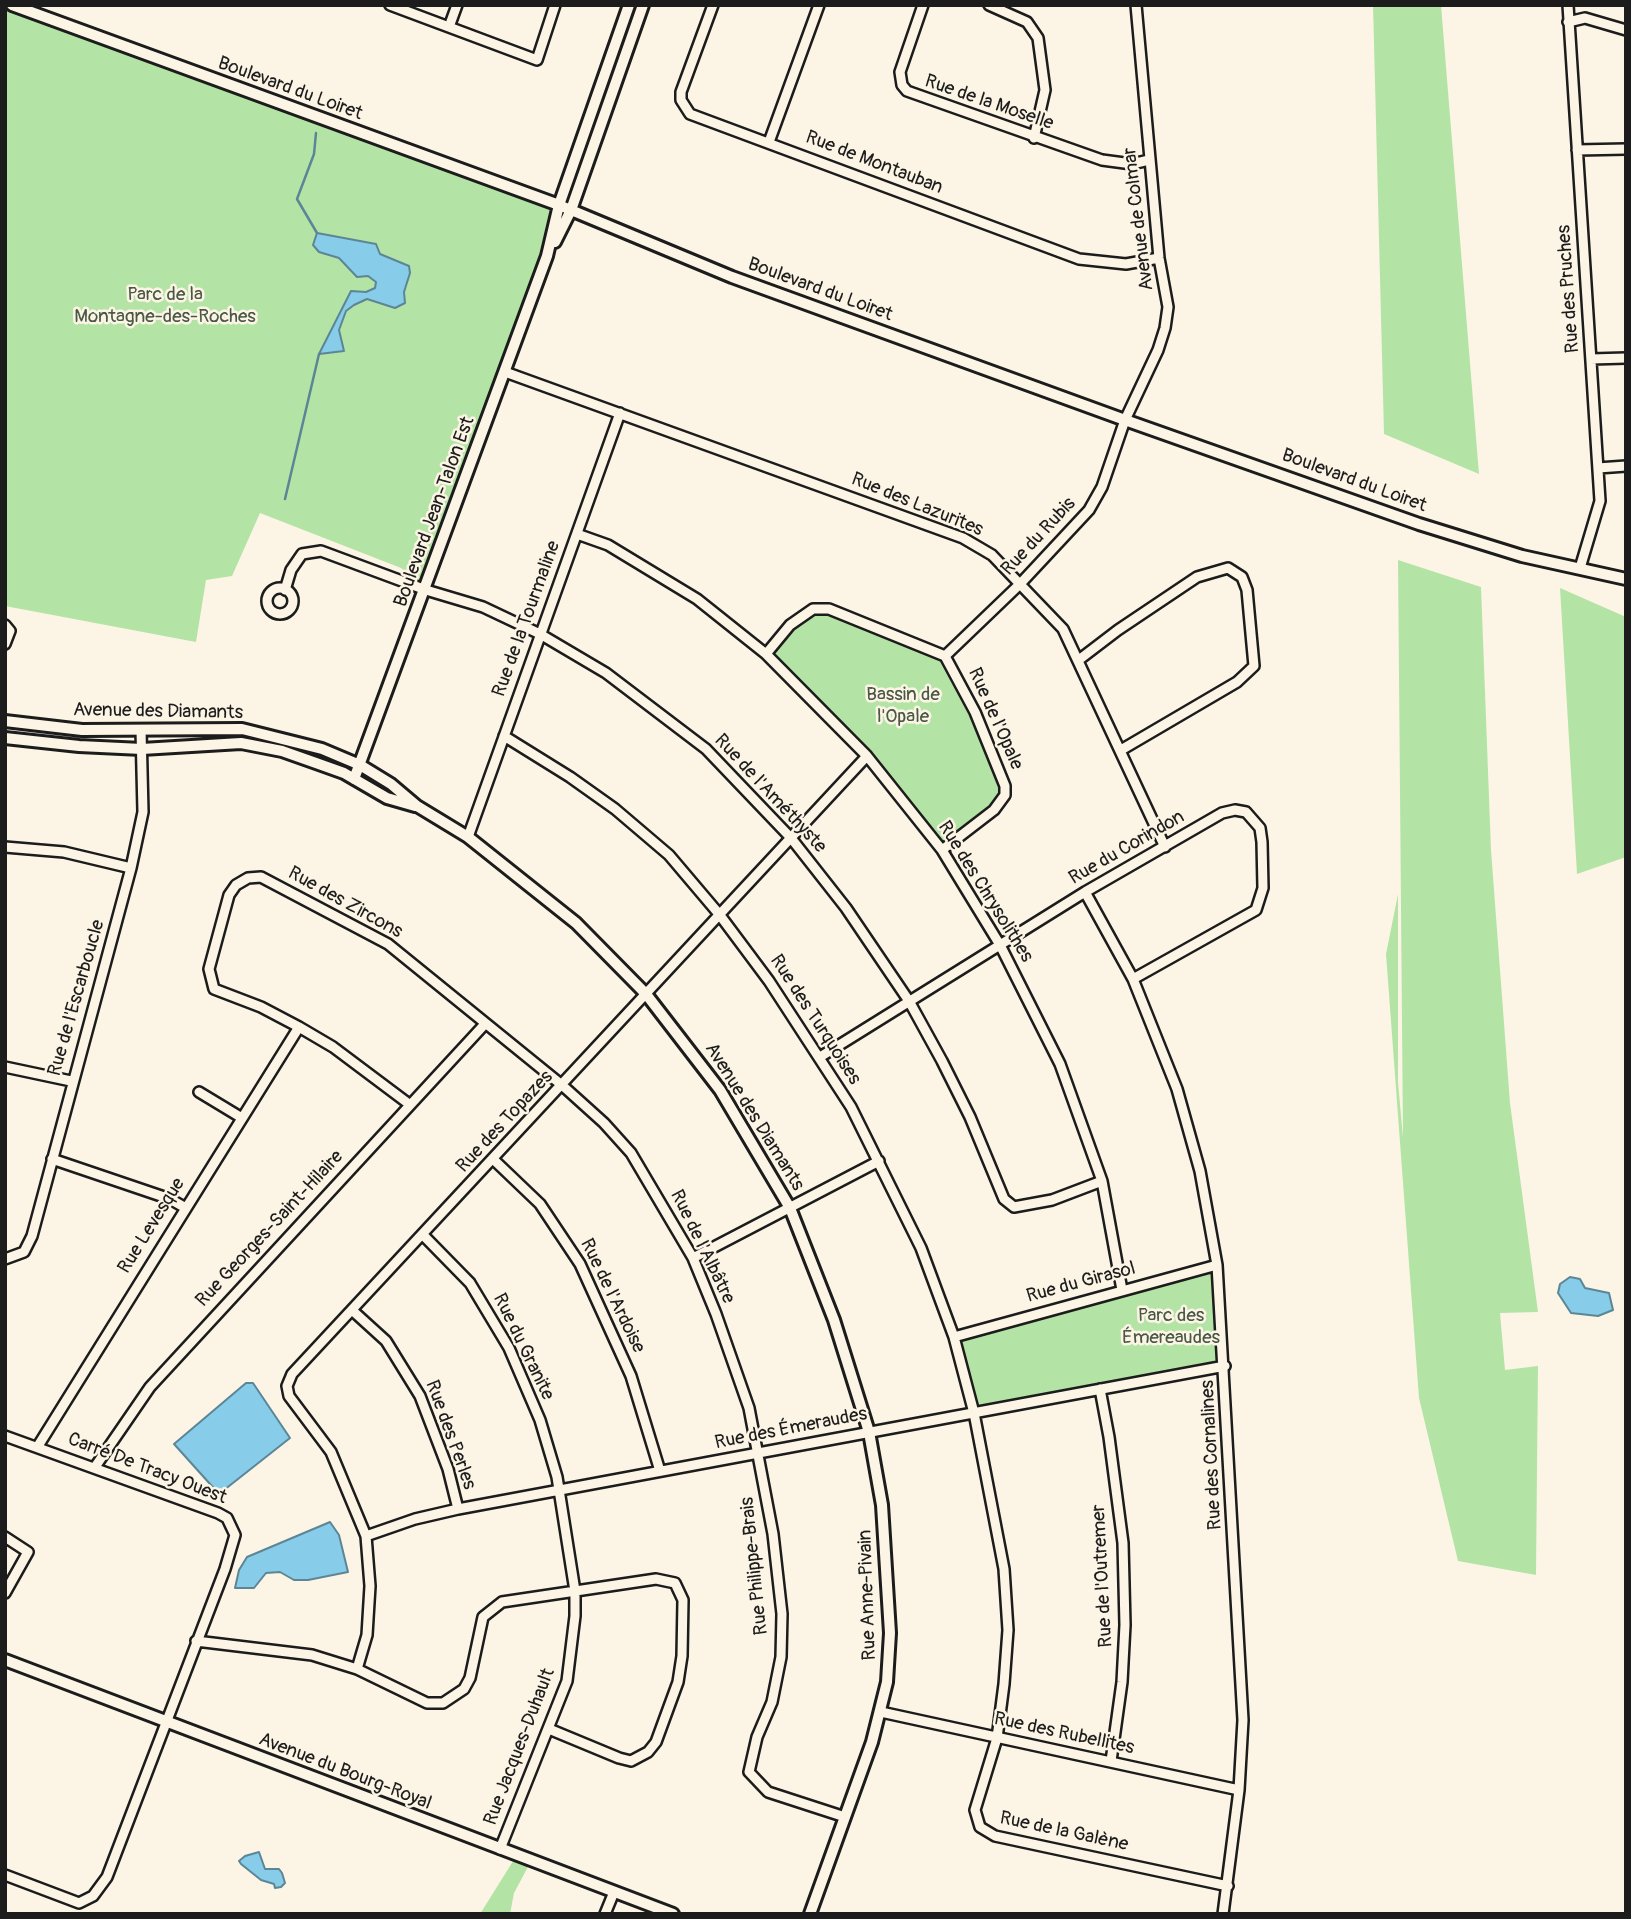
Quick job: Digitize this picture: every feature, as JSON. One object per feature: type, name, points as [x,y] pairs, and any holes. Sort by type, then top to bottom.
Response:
[{"type":"street","name":"Boulevard du Loiret","points":[[12,5],[559,205],[732,276],[1125,420],[1419,524],[1522,556],[1626,579]]},
{"type":"street","points":[[390,5],[537,60],[555,5]]},
{"type":"street","points":[[449,27],[457,5]]},
{"type":"street","name":"Boulevard Jean-Talon Est","points":[[354,779],[426,590],[547,256],[559,205],[629,5]]},
{"type":"street","name":"Boulevard Jean-Talon Est","points":[[547,256],[571,210],[643,5]]},
{"type":"street","name":"Rue de Montauban","points":[[713,5],[681,100],[690,114],[1079,259],[1126,264],[1159,258]]},
{"type":"street","points":[[769,142],[819,5]]},
{"type":"street","name":"Rue de la Moselle","points":[[923,5],[900,72],[906,91],[1102,160],[1132,164],[1149,160]]},
{"type":"street","points":[[989,5],[1027,22],[1038,38],[1045,90],[1034,138]]},
{"type":"street","name":"Avenue de Colmar","points":[[1125,420],[1158,350],[1168,307],[1159,258],[1136,5]]},
{"type":"street","name":"Rue des Pruches","points":[[1568,5],[1600,500],[1580,568]]},
{"type":"street","points":[[1568,22],[1584,18],[1626,30]]},
{"type":"street","points":[[1577,150],[1626,149]]},
{"type":"street","points":[[1591,359],[1626,358]]},
{"type":"street","name":"Rue des Lazurites","points":[[505,372],[962,538],[992,555],[1063,629],[1080,659],[1165,847]]},
{"type":"street","name":"Rue de la Tourmaline","points":[[468,837],[620,413]]},
{"type":"street","name":"Rue du Rubis","points":[[945,656],[1020,584],[1089,510],[1102,487],[1125,420]]},
{"type":"street","points":[[1598,468],[1626,466]]},
{"type":"street","name":"Rue des Chrysolithes","points":[[577,534],[608,545],[697,599],[766,654],[867,756],[942,850],[1000,945],[1060,1064],[1102,1181],[1122,1290]]},
{"type":"street","name":"Rue de l'Améthyste","points":[[285,590],[296,561],[310,551],[321,551],[426,590],[483,607],[540,634],[606,673],[706,749],[791,838],[846,908],[909,1001],[970,1116],[1003,1199],[1014,1207],[1052,1200],[1102,1181]]},
{"type":"street","points":[[1080,659],[1197,577],[1228,568],[1242,577],[1247,590],[1254,666],[1237,682],[1121,750]]},
{"type":"street","name":"Rue de l'Opale","points":[[766,654],[790,625],[813,609],[829,609],[945,656],[975,712],[1005,786],[1005,795],[994,810],[942,850]]},
{"type":"street","points":[[5,625],[10,631],[5,644]]},
{"type":"street","name":"Avenue des Diamants","points":[[5,721],[82,730],[242,729],[309,745],[360,765],[391,784],[417,806],[468,837],[576,923],[646,994],[720,1090],[790,1208],[834,1320],[869,1432]]},
{"type":"street","name":"Rue de l'Escarboucle","points":[[5,1259],[24,1252],[29,1244],[71,1081],[131,868],[143,812],[141,730]]},
{"type":"street","name":"Rue des Turquoises","points":[[504,736],[615,809],[668,855],[719,914],[769,981],[820,1057],[879,1161],[921,1248],[954,1337],[974,1413]]},
{"type":"street","name":"Avenue des Diamants","points":[[5,738],[79,747],[142,748],[241,743],[282,751],[354,779],[387,798],[417,806]]},
{"type":"street","name":"Rue des Topazes","points":[[366,1536],[331,1452],[293,1404],[287,1386],[292,1374],[563,1086],[867,756]]},
{"type":"street","name":"Rue du Corindon","points":[[820,1057],[1085,892],[1222,813],[1246,812],[1260,828],[1260,900],[1256,910],[1133,979]]},
{"type":"street","points":[[5,847],[64,852],[131,868]]},
{"type":"street","name":"Rue des Zircons","points":[[409,1104],[333,1047],[261,1007],[214,989],[209,969],[229,895],[236,885],[248,878],[261,877],[388,944],[484,1025],[563,1086]]},
{"type":"street","name":"Rue des Cornalines","points":[[1085,892],[1133,979],[1178,1089],[1199,1171],[1217,1265],[1225,1366],[1243,1720],[1239,1790],[1223,1914]]},
{"type":"street","name":"Rue Georges-Saint-Hilaire","points":[[95,1466],[150,1387],[484,1025]]},
{"type":"street","name":"Rue Levesque","points":[[38,1446],[184,1207],[299,1027]]},
{"type":"street","points":[[5,1067],[71,1081]]},
{"type":"street","name":"Rue de l'Albâtre","points":[[563,1086],[604,1123],[631,1153],[692,1258],[737,1371],[757,1453]]},
{"type":"street","points":[[199,1092],[242,1118]]},
{"type":"street","points":[[52,1159],[170,1199],[184,1207]]},
{"type":"street","name":"Rue de l'Ardoise","points":[[494,1160],[540,1204],[580,1264],[631,1376],[660,1471]]},
{"type":"street","points":[[692,1258],[879,1161]]},
{"type":"street","name":"Rue du Granite","points":[[424,1235],[470,1283],[509,1348],[540,1420],[558,1492]]},
{"type":"street","name":"Rue du Girasol","points":[[954,1337],[1217,1265]]},
{"type":"street","name":"Rue des Perles","points":[[353,1311],[386,1341],[420,1396],[447,1469],[458,1509]]},
{"type":"street","name":"Rue des Émeraudes","points":[[366,1536],[415,1519],[458,1509],[1225,1366]]},
{"type":"street","name":"Rue de l'Outremer","points":[[1100,1389],[1123,1543],[1125,1625],[1122,1682],[1111,1761]]},
{"type":"street","name":"Rue de la Galène","points":[[974,1413],[992,1494],[1005,1581],[1008,1630],[997,1738],[975,1810],[980,1827],[987,1833],[1228,1886]]},
{"type":"street","name":"Rue Anne-Pivain","points":[[810,1914],[881,1712],[890,1633],[888,1571],[882,1505],[869,1432]]},
{"type":"street","name":"Carré De Tracy Ouest","points":[[5,1436],[95,1466],[218,1513],[232,1525],[235,1535],[230,1555],[113,1866],[93,1896],[79,1903],[71,1902],[5,1875]]},
{"type":"street","name":"Rue Philippe-Brais","points":[[757,1453],[773,1534],[782,1614],[781,1646],[772,1702],[757,1737],[749,1772],[768,1793],[845,1817]]},
{"type":"street","name":"Rue Jacques-Duhault","points":[[500,1849],[567,1681],[575,1616],[575,1591],[558,1492]]},
{"type":"street","points":[[357,1669],[367,1635],[370,1586],[366,1536]]},
{"type":"street","points":[[5,1537],[25,1548],[28,1555],[5,1592]]},
{"type":"street","points":[[196,1641],[301,1653],[357,1669],[427,1703],[443,1703],[455,1698],[470,1678],[483,1617],[502,1602],[656,1579],[675,1583],[683,1600],[678,1682],[656,1742],[639,1759],[619,1758],[549,1729]]},
{"type":"street","name":"Avenue du Bourg-Royal","points":[[5,1660],[673,1914]]},
{"type":"street","name":"Rue des Rubellites","points":[[881,1712],[1239,1790]]},
{"type":"street","points":[[606,1914],[614,1892]]},
{"type":"green space","name":"Parc de la Montagne-des-Roches","points":[[5,5],[559,205],[426,590],[401,568],[260,513],[232,576],[206,580],[196,642],[5,606]]},
{"type":"green space","points":[[1373,5],[1441,5],[1479,474],[1384,434]]},
{"type":"green space","points":[[1398,560],[1481,587],[1491,850],[1510,1103],[1538,1312],[1500,1313],[1505,1370],[1538,1366],[1536,1575],[1458,1561],[1419,1398],[1386,954],[1398,894],[1398,1082],[1403,1138]]},
{"type":"green space","points":[[1560,588],[1626,617],[1626,857],[1577,874]]},
{"type":"green space","name":"Bassin de l'Opale","points":[[813,609],[829,609],[945,656],[1003,778],[1001,802],[942,850],[867,756],[766,654]]},
{"type":"green space","name":"Parc des Émereaudes","points":[[1217,1265],[1225,1366],[974,1413],[954,1337]]},
{"type":"green space","points":[[515,1858],[529,1865],[514,1893],[510,1914],[480,1914]]},
{"type":"water","points":[[317,233],[376,244],[380,254],[409,266],[410,273],[404,292],[405,303],[395,308],[367,299],[346,311],[339,330],[344,351],[319,354],[351,291],[366,292],[375,288],[376,282],[368,276],[357,277],[339,258],[319,252],[313,245]]},
{"type":"water","points":[[1570,1277],[1580,1279],[1585,1288],[1609,1293],[1613,1310],[1598,1316],[1571,1313],[1558,1293],[1560,1284]]},
{"type":"water","points":[[246,1383],[253,1383],[290,1438],[219,1494],[174,1444]]},
{"type":"water","points":[[330,1522],[339,1535],[348,1572],[308,1580],[294,1580],[280,1572],[266,1573],[254,1588],[235,1588],[239,1570],[247,1557]]},
{"type":"water","points":[[259,1852],[265,1869],[279,1869],[282,1873],[285,1883],[281,1887],[275,1888],[274,1884],[261,1880],[239,1861]]},
{"type":"waterway","points":[[316,133],[314,154],[297,199],[317,233]]},
{"type":"waterway","points":[[285,499],[319,354]]}]
